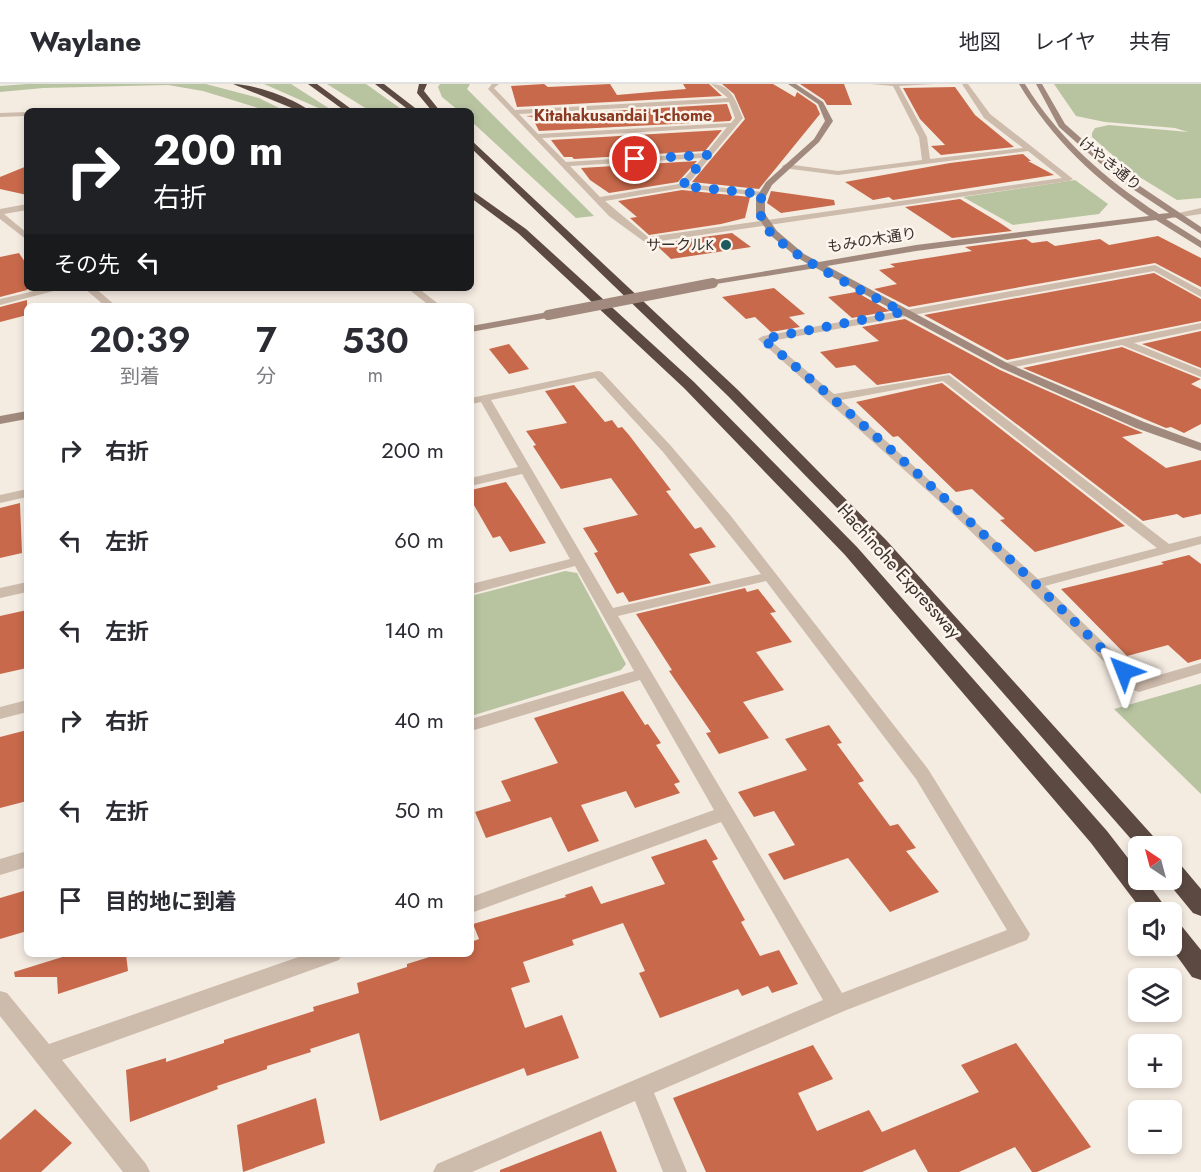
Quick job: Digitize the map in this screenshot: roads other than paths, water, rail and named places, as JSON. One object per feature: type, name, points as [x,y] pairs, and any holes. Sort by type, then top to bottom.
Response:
[{"type":"highway","points":[[237,84],[299,108]]},
{"type":"highway","points":[[312,84],[346,108]]},
{"type":"highway","points":[[379,84],[411,108]]},
{"type":"highway","points":[[423,84],[420,91],[433,108]]},
{"type":"highway","points":[[474,146],[592,257]]},
{"type":"highway","points":[[474,159],[592,257]]},
{"type":"highway","points":[[474,196],[522,231],[581,285]]},
{"type":"highway","points":[[474,208],[581,285]]},
{"type":"highway","name":"Hachinohe Expressway","points":[[592,257],[733,393],[881,544],[1142,836]]},
{"type":"highway","name":"Hachinohe Expressway","points":[[581,285],[689,385],[851,551],[1099,837],[1149,902]]},
{"type":"highway","points":[[1182,883],[1201,906]]},
{"type":"highway","points":[[1182,944],[1201,969]]},
{"type":"street","points":[[496,84],[490,88],[534,136],[598,200],[646,240],[1069,179],[987,116],[965,84]]},
{"type":"street","points":[[682,186],[739,118],[733,100],[714,84]]},
{"type":"street","points":[[791,84],[821,104],[829,121],[824,133],[786,166],[763,194],[759,207],[764,223],[784,244],[815,264],[1005,366],[1130,421],[1201,447]]},
{"type":"street","points":[[874,84],[896,86],[931,84]]},
{"type":"street","name":"けやき通り","points":[[1022,84],[1034,107],[1073,153],[1157,217],[1201,245]]},
{"type":"street","name":"けやき通り","points":[[1039,84],[1062,125],[1122,178],[1201,231]]},
{"type":"street","points":[[896,86],[923,137],[926,162]]},
{"type":"street","points":[[513,112],[733,100]]},
{"type":"street","points":[[0,115],[24,114]]},
{"type":"street","points":[[534,136],[733,125]]},
{"type":"street","points":[[786,166],[838,173],[1030,149]]},
{"type":"street","points":[[564,164],[707,155]]},
{"type":"street","points":[[598,200],[682,186],[763,194]]},
{"type":"street","points":[[0,214],[24,208]]},
{"type":"street","points":[[1174,215],[1201,211]]},
{"type":"street","points":[[0,214],[24,234]]},
{"type":"street","name":"もみの木通り","points":[[474,328],[815,264],[991,237],[1174,215]]},
{"type":"street","points":[[1201,294],[1155,268],[763,339],[833,398],[1037,584],[1139,686],[1201,668]]},
{"type":"street","points":[[0,302],[47,291]]},
{"type":"street","points":[[93,291],[107,303]]},
{"type":"street","points":[[416,291],[432,303]]},
{"type":"street","points":[[1005,366],[1201,326]]},
{"type":"street","points":[[1123,342],[1201,374]]},
{"type":"street","points":[[445,1172],[837,1004],[1020,934],[922,774],[771,576],[668,449],[598,374],[477,399],[525,469],[724,814],[837,1004]]},
{"type":"street","points":[[833,398],[945,377],[1167,549]]},
{"type":"street","points":[[0,420],[24,416]]},
{"type":"street","points":[[474,481],[525,469]]},
{"type":"street","points":[[0,499],[24,494]]},
{"type":"street","points":[[1037,584],[1201,540]]},
{"type":"street","points":[[474,588],[578,561]]},
{"type":"street","points":[[610,613],[771,576]]},
{"type":"street","points":[[0,593],[24,588]]},
{"type":"street","points":[[474,724],[643,674]]},
{"type":"street","points":[[0,713],[24,707]]},
{"type":"street","points":[[474,903],[724,814]]},
{"type":"street","points":[[0,867],[24,860]]},
{"type":"street","points":[[45,1056],[324,957]]},
{"type":"street","points":[[0,1000],[138,1172]]},
{"type":"street","points":[[641,1088],[675,1172]]},
{"type":"place","name":"サークルK","points":[[726,245]]},
{"type":"district","name":"Kitahakusandai 1-chome","points":[[623,115]]}]
